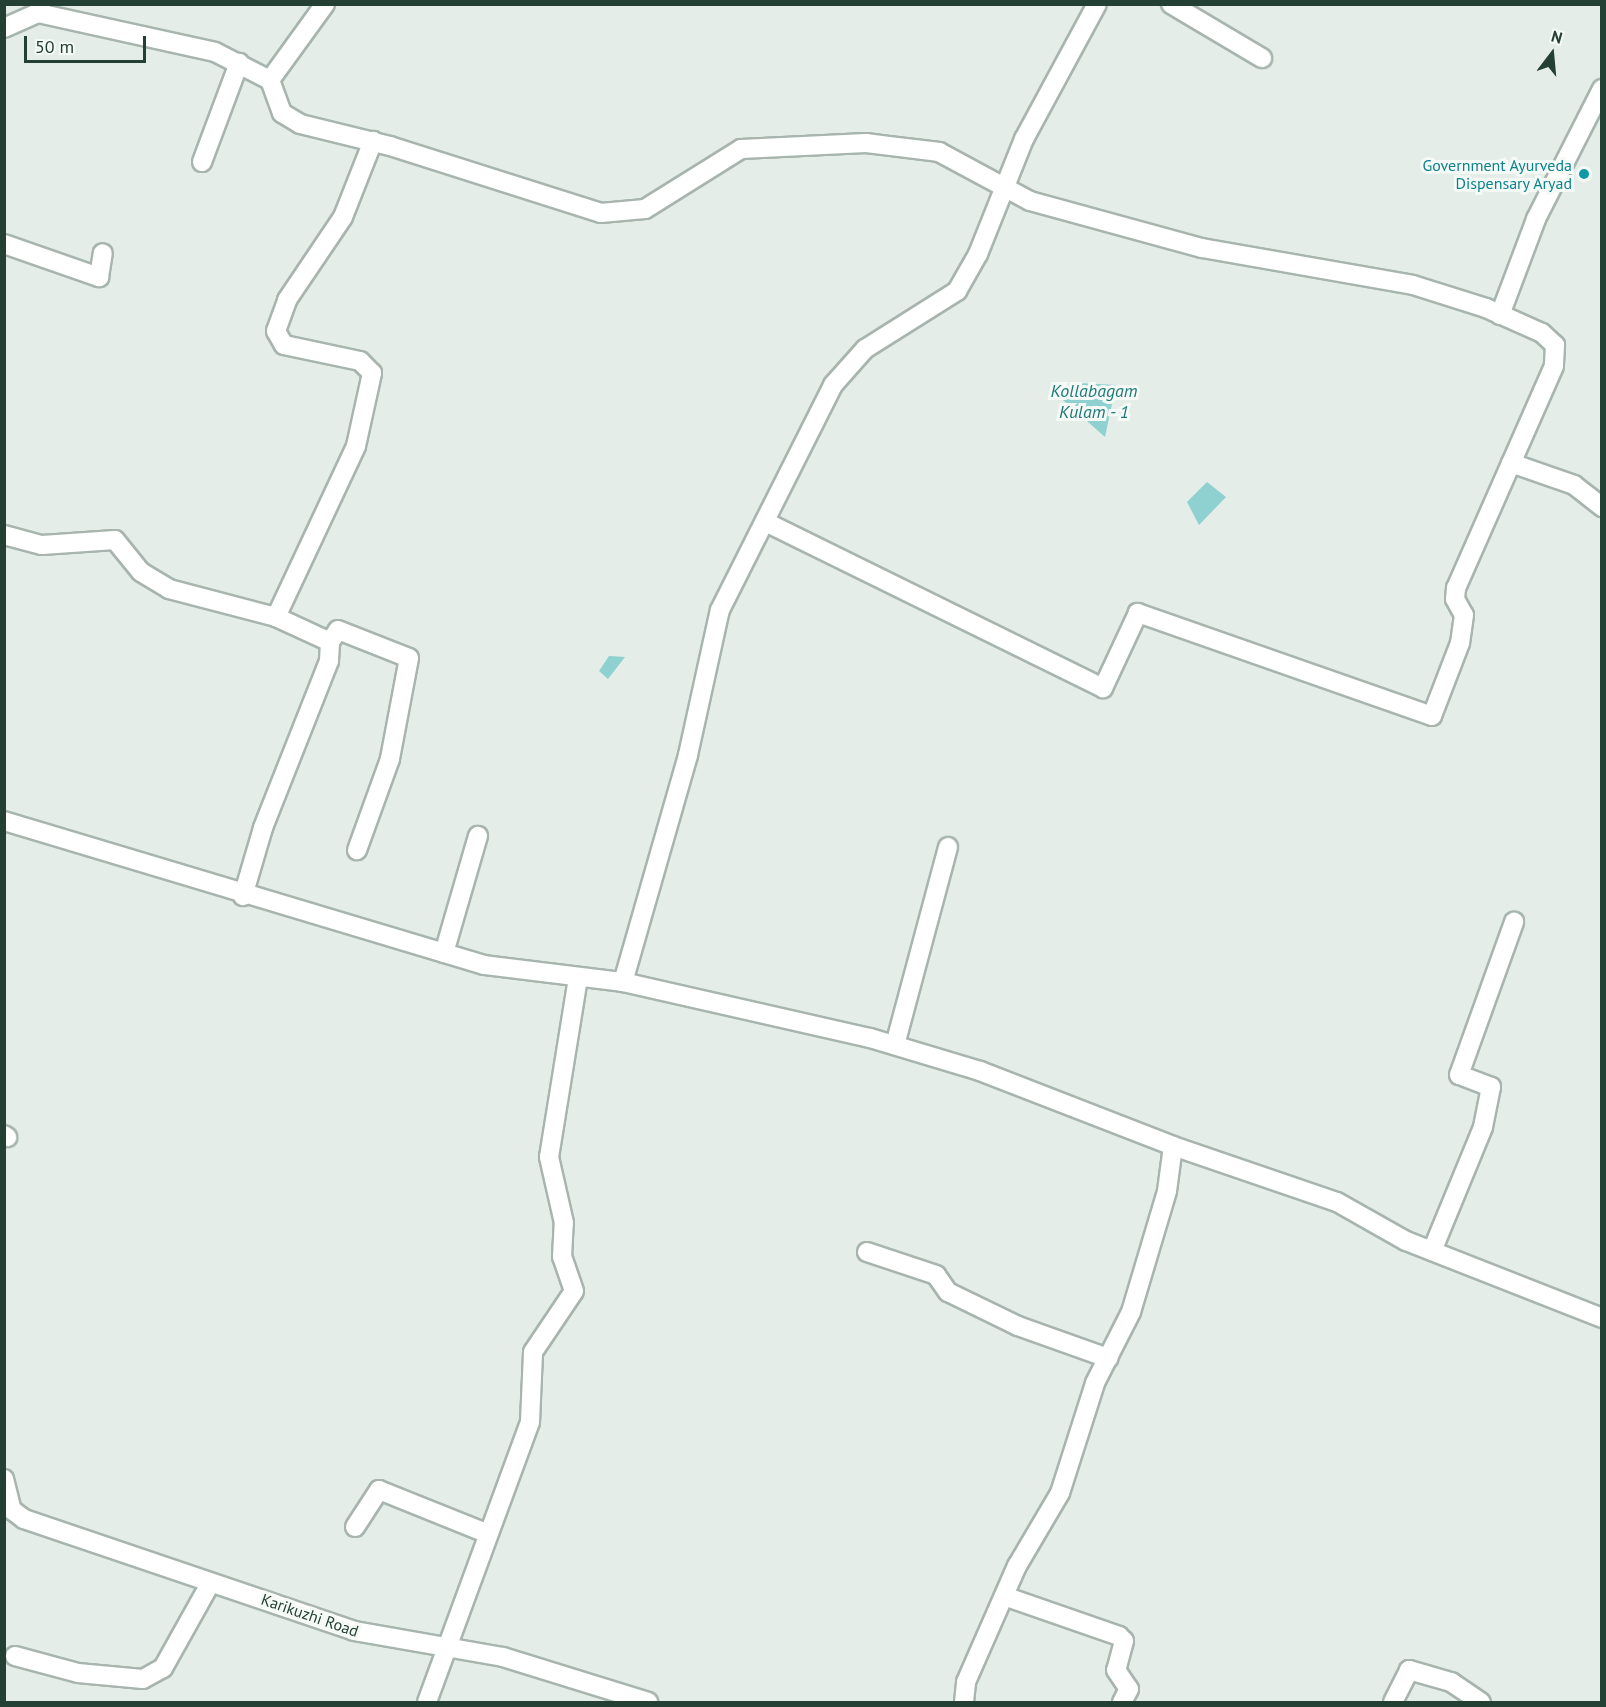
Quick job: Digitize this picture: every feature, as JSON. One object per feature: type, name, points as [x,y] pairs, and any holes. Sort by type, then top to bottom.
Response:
[{"type":"street","points":[[270,80],[325,4]]},
{"type":"street","points":[[623,982],[688,755],[720,610],[832,385],[865,349],[957,291],[1069,48],[1097,4]]},
{"type":"street","points":[[1171,4],[1262,58]]},
{"type":"street","points":[[4,28],[39,9],[126,36],[191,45],[239,63],[270,80],[282,113],[300,124],[373,141],[601,213],[645,209],[741,149],[866,143],[939,152],[1004,187],[1090,220],[1202,249],[1413,285],[1500,315],[1542,333],[1555,345],[1554,366],[1456,588],[1455,599],[1464,615],[1460,643],[1432,716],[1138,613],[1103,688],[765,522]]},
{"type":"street","points":[[202,162],[239,63]]},
{"type":"street","points":[[1500,315],[1536,219],[1602,89]]},
{"type":"street","points":[[276,617],[356,446],[372,373],[360,361],[284,345],[276,331],[292,291],[343,217],[373,141]]},
{"type":"street","points":[[4,244],[99,277],[103,253]]},
{"type":"street","points":[[1510,463],[1574,485],[1602,507]]},
{"type":"street","points":[[4,535],[42,545],[115,540],[141,572],[169,589],[276,617],[330,642]]},
{"type":"street","points":[[243,896],[263,828],[329,662],[330,642],[338,630],[410,658],[390,759],[357,850]]},
{"type":"street","points":[[4,821],[243,896],[484,965],[623,982],[895,1045],[980,1071],[1173,1146],[1337,1202],[1432,1251],[1602,1318]]},
{"type":"street","points":[[444,953],[478,836]]},
{"type":"street","points":[[895,1045],[948,847]]},
{"type":"street","points":[[1432,1251],[1484,1127],[1491,1087],[1459,1075],[1514,922]]},
{"type":"street","points":[[427,1702],[486,1533],[530,1422],[533,1352],[574,1291],[562,1257],[564,1223],[549,1157],[578,978]]},
{"type":"street","points":[[964,1702],[966,1682],[1004,1596],[1060,1493],[1108,1358],[1131,1312],[1167,1191],[1173,1146]]},
{"type":"street","points":[[867,1252],[936,1275],[948,1292],[1018,1326],[1108,1358]]},
{"type":"street","name":"Karikuzhi Road","points":[[4,1479],[17,1516],[210,1584],[395,1642],[448,1647],[503,1658],[648,1702]]},
{"type":"street","points":[[355,1527],[380,1490],[486,1533]]},
{"type":"street","points":[[15,1656],[78,1673],[143,1679],[163,1668],[210,1584]]},
{"type":"street","points":[[1004,1596],[1119,1636],[1124,1641],[1116,1670],[1129,1689],[1122,1702]]},
{"type":"street","points":[[1393,1702],[1409,1670],[1451,1682],[1481,1702]]},
{"type":"water","name":"Kollabagam Kulam - 1","points":[[1079,383],[1116,385],[1105,437],[1063,400]]},
{"type":"water","points":[[1207,482],[1226,497],[1199,525],[1187,502]]},
{"type":"water","points":[[609,656],[625,657],[608,679],[599,671]]},
{"type":"place","name":"Government Ayurveda Dispensary Aryad","points":[[1584,174]]}]
